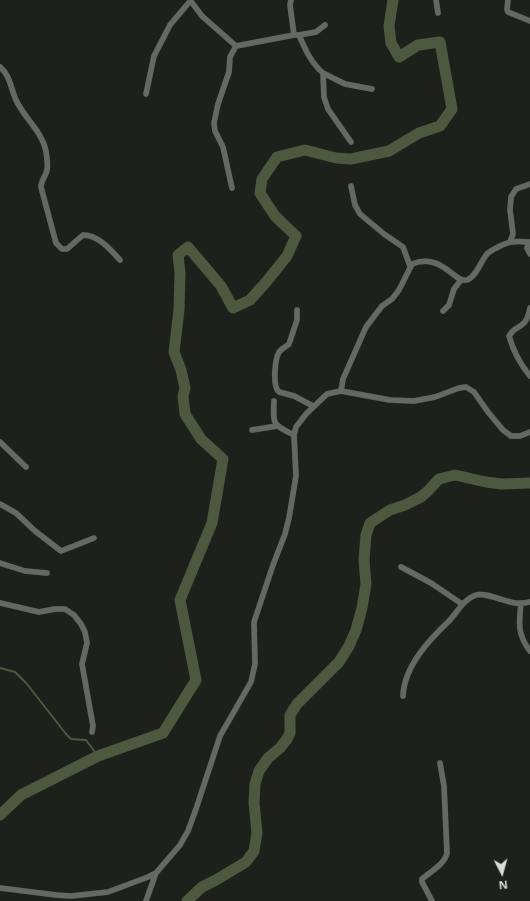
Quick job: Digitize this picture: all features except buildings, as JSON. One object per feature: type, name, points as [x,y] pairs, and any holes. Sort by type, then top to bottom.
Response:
[{"type":"street","points":[[146,94],[154,56],[170,26],[190,0],[202,16],[236,46]]},
{"type":"street","points":[[291,0],[296,35],[317,67],[323,73],[345,84],[372,89]]},
{"type":"street","points":[[436,0],[438,13]]},
{"type":"street","points":[[508,0],[508,12],[530,21]]},
{"type":"street","points":[[236,46],[316,32],[325,25]]},
{"type":"street","points":[[232,188],[223,147],[215,131],[214,123],[218,104],[230,72],[230,57],[236,46]]},
{"type":"street","points":[[0,67],[6,74],[24,115],[44,143],[47,168],[41,182],[41,187],[56,243],[62,249],[67,249],[83,235],[91,236],[108,248],[120,260]]},
{"type":"street","points":[[323,73],[324,97],[328,109],[351,142]]},
{"type":"street","points":[[510,242],[513,234],[510,210],[511,197],[516,189],[530,184]]},
{"type":"street","points":[[351,186],[355,205],[360,214],[374,227],[403,247],[410,266]]},
{"type":"street","points":[[341,391],[343,379],[366,327],[382,306],[392,299],[399,290],[410,266],[420,261],[430,261],[440,265],[461,280],[466,281],[473,277],[488,253],[510,242],[529,242],[527,248],[530,254]]},
{"type":"street","points":[[443,311],[449,304],[454,289],[461,280]]},
{"type":"street","points":[[530,308],[523,324],[512,330],[509,336],[522,365],[530,376]]},
{"type":"street","points":[[297,310],[297,320],[289,344],[282,349],[277,357],[275,387],[278,392],[294,396],[313,406]]},
{"type":"street","points":[[146,901],[156,873],[180,845],[188,830],[220,736],[251,682],[255,664],[254,622],[285,534],[289,518],[296,471],[294,435],[296,427],[313,406],[327,394],[341,391],[390,400],[414,401],[435,397],[466,387],[474,392],[503,430],[511,436],[520,436],[530,432]]},
{"type":"street","points":[[274,401],[274,422],[277,426],[294,435]]},
{"type":"street","points":[[252,430],[277,426]]},
{"type":"street","points":[[0,442],[3,449],[26,467]]},
{"type":"street","points":[[0,504],[16,513],[35,531],[61,551],[94,538]]},
{"type":"street","points":[[0,563],[25,571],[47,573]]},
{"type":"street","points":[[401,567],[431,583],[462,604]]},
{"type":"street","points":[[403,696],[407,676],[414,662],[435,633],[450,619],[462,604],[477,595],[515,603],[530,602]]},
{"type":"street","points":[[0,603],[39,612],[65,609],[74,615],[81,624],[85,632],[87,643],[82,664],[92,732]]},
{"type":"street","points":[[522,603],[519,619],[520,636],[530,651]]},
{"type":"street","points":[[432,901],[422,882],[422,879],[443,862],[447,853],[444,786],[440,763]]},
{"type":"street","points":[[0,888],[56,895],[89,895],[108,892],[156,873]]},
{"type":"waterway","points":[[0,815],[21,795],[98,756],[163,733],[196,680],[180,600],[212,523],[223,459],[201,439],[185,414],[183,396],[185,388],[181,370],[174,352],[179,310],[180,273],[178,255],[188,247],[221,286],[233,308],[250,300],[287,256],[296,236],[275,216],[260,193],[262,179],[277,157],[305,150],[336,158],[351,159],[389,151],[419,133],[440,126],[452,109],[440,42],[418,45],[399,57],[391,43],[389,26],[393,0]]},
{"type":"waterway","points":[[187,901],[202,887],[246,862],[254,851],[257,833],[254,803],[255,784],[259,771],[268,758],[280,748],[287,739],[290,733],[290,715],[297,704],[339,662],[349,646],[356,630],[366,584],[364,560],[366,535],[370,523],[390,510],[421,497],[439,479],[455,475],[502,484],[530,483]]},
{"type":"waterway","points":[[0,668],[15,672],[27,684],[66,734],[71,739],[86,740],[98,756]]}]
